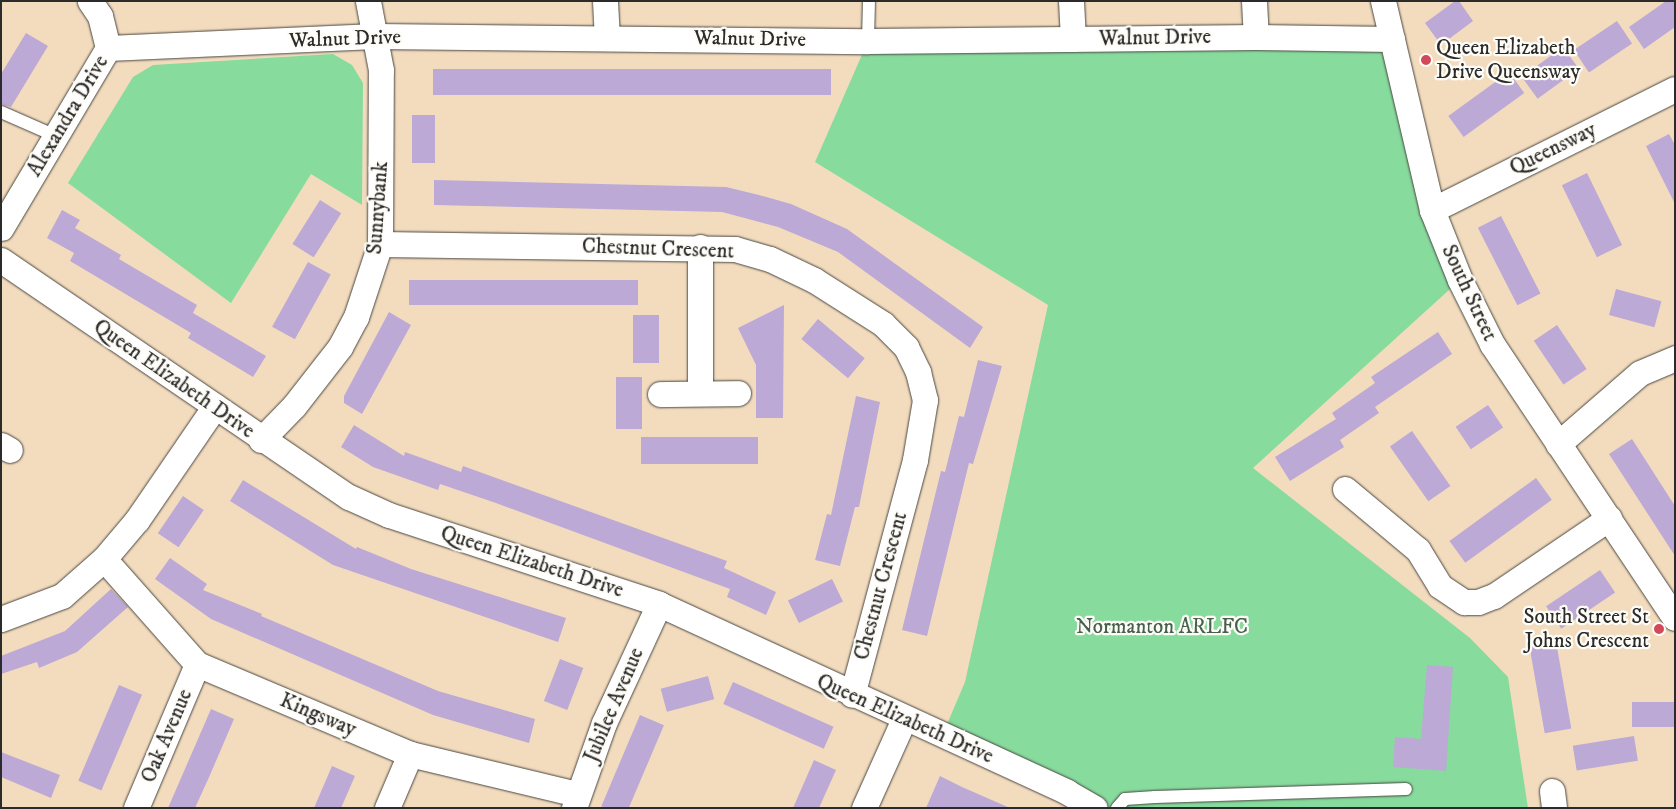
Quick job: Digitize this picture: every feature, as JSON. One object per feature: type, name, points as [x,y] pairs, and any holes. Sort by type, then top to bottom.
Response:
[{"type":"street","name":"Alexandra Drive","points":[[1,228],[108,48],[100,16],[90,1]]},
{"type":"street","name":"Sunnybank","points":[[261,440],[294,406],[340,348],[356,317],[380,244],[381,70],[368,1]]},
{"type":"street","points":[[605,1],[607,37]]},
{"type":"street","points":[[1071,1],[1073,39]]},
{"type":"street","points":[[1254,1],[1256,37]]},
{"type":"street","points":[[1383,1],[1392,40]]},
{"type":"street","name":"Walnut Drive","points":[[108,48],[375,36],[868,41],[1256,37],[1392,40]]},
{"type":"street","name":"South Street","points":[[1392,40],[1432,210],[1460,280],[1492,344],[1675,618]]},
{"type":"street","name":"Queensway","points":[[1432,210],[1675,90]]},
{"type":"street","name":"Chestnut Crescent","points":[[380,244],[700,247],[735,249],[770,259],[814,280],[883,324],[906,347],[918,372],[925,400],[921,431],[852,696]]},
{"type":"street","points":[[700,247],[700,394]]},
{"type":"street","name":"Queen Elizabeth Drive","points":[[1,260],[215,406],[261,440],[349,497],[389,515],[659,604],[852,696],[1067,792],[1095,808]]},
{"type":"street","points":[[1558,444],[1640,373],[1675,358]]},
{"type":"street","points":[[660,394],[738,393]]},
{"type":"street","points":[[1,619],[62,596],[104,560],[138,520],[215,406]]},
{"type":"street","points":[[1345,489],[1418,550],[1440,586],[1464,602],[1478,602],[1494,596],[1608,518]]},
{"type":"street","name":"Kingsway","points":[[104,560],[197,664],[410,754],[575,801]]},
{"type":"street","name":"Jubilee Avenue","points":[[575,801],[624,675],[659,604]]},
{"type":"street","name":"Oak Avenue","points":[[136,808],[197,664]]},
{"type":"street","points":[[864,808],[904,719]]},
{"type":"street","points":[[387,808],[410,754]]},
{"type":"lane","points":[[868,41],[869,1]]},
{"type":"lane","points":[[1,112],[56,136]]},
{"type":"lane","points":[[1117,808],[1125,799],[1155,797],[1406,789]]},
{"type":"green space","name":"Normanton ARLFC","points":[[1392,39],[1460,280],[1253,468],[1470,638],[1508,677],[1528,808],[1095,808],[942,736],[965,682],[1048,305],[815,162],[868,41]]},
{"type":"green space","points":[[333,54],[352,65],[363,83],[362,205],[311,174],[231,303],[68,183],[133,77],[153,65]]},
{"type":"building","points":[[1455,1],[1459,1],[1473,21],[1441,45],[1425,23]]},
{"type":"building","points":[[1666,1],[1675,1],[1675,27],[1644,49],[1629,27]]},
{"type":"building","points":[[1617,21],[1632,43],[1589,72],[1574,50]]},
{"type":"building","points":[[26,33],[48,46],[11,107],[1,104],[1,74]]},
{"type":"building","points":[[1563,47],[1579,69],[1538,99],[1522,77]]},
{"type":"building","points":[[433,69],[831,69],[831,95],[433,95]]},
{"type":"building","points":[[1509,72],[1524,93],[1464,137],[1448,116]]},
{"type":"building","points":[[412,115],[435,115],[435,163],[412,163]]},
{"type":"building","points":[[1669,134],[1675,145],[1675,204],[1646,146]]},
{"type":"building","points":[[1587,173],[1622,245],[1597,257],[1562,185]]},
{"type":"building","points":[[434,180],[726,187],[759,195],[791,204],[847,229],[983,327],[970,348],[838,252],[778,227],[752,220],[722,212],[434,205]]},
{"type":"building","points":[[320,200],[341,213],[314,257],[292,244]]},
{"type":"building","points":[[62,210],[80,220],[75,228],[121,255],[119,259],[197,305],[193,313],[266,356],[253,377],[188,338],[191,333],[70,261],[74,253],[47,238]]},
{"type":"building","points":[[1501,216],[1540,294],[1517,305],[1478,228]]},
{"type":"building","points":[[308,262],[331,275],[295,339],[272,327]]},
{"type":"building","points":[[409,280],[638,280],[638,305],[409,305]]},
{"type":"building","points":[[1616,289],[1661,301],[1654,327],[1609,315]]},
{"type":"building","points":[[784,305],[783,418],[756,418],[756,365],[738,328]]},
{"type":"building","points":[[389,312],[411,325],[362,414],[344,403],[344,396]]},
{"type":"building","points":[[633,315],[659,315],[659,363],[633,363]]},
{"type":"building","points":[[818,319],[865,358],[848,378],[801,339]]},
{"type":"building","points":[[1557,325],[1587,369],[1563,385],[1534,341]]},
{"type":"building","points":[[1438,332],[1452,354],[1375,407],[1379,413],[1340,440],[1344,447],[1290,481],[1275,457],[1336,419],[1332,413],[1375,383],[1371,377]]},
{"type":"building","points":[[978,360],[1002,366],[973,464],[969,463],[927,636],[902,630],[941,471],[945,472],[959,416],[964,417]]},
{"type":"building","points":[[616,377],[642,377],[642,429],[616,429]]},
{"type":"building","points":[[856,396],[880,402],[859,507],[855,507],[840,566],[815,560],[827,514],[831,515]]},
{"type":"building","points":[[1488,405],[1503,427],[1471,449],[1456,427]]},
{"type":"building","points":[[354,425],[404,456],[405,452],[461,472],[463,466],[727,561],[724,568],[776,592],[766,615],[727,597],[730,589],[496,503],[440,484],[438,490],[373,467],[341,447]]},
{"type":"building","points":[[1412,431],[1450,486],[1428,501],[1390,446]]},
{"type":"building","points":[[641,437],[758,437],[758,464],[641,464]]},
{"type":"building","points":[[1632,439],[1675,506],[1675,556],[1609,454]]},
{"type":"building","points":[[1536,478],[1552,500],[1465,563],[1449,541]]},
{"type":"building","points":[[243,480],[356,549],[357,547],[411,569],[566,618],[558,642],[333,565],[230,501]]},
{"type":"building","points":[[183,496],[204,510],[179,547],[158,533]]},
{"type":"building","points":[[170,558],[207,584],[203,590],[262,614],[261,616],[438,691],[535,719],[529,743],[433,715],[211,619],[155,579]]},
{"type":"building","points":[[1600,570],[1615,592],[1561,629],[1546,606]]},
{"type":"building","points":[[832,579],[843,601],[799,623],[788,600]]},
{"type":"building","points":[[111,589],[128,607],[77,652],[39,668],[37,662],[1,674],[1,656],[65,631]]},
{"type":"building","points":[[1555,636],[1571,729],[1545,733],[1528,641]]},
{"type":"building","points":[[560,659],[583,668],[567,710],[544,701]]},
{"type":"building","points":[[1427,665],[1453,667],[1446,771],[1393,767],[1395,737],[1421,739]]},
{"type":"building","points":[[708,676],[714,699],[667,712],[661,689]]},
{"type":"building","points":[[733,682],[833,727],[824,749],[723,704]]},
{"type":"building","points":[[119,685],[142,695],[101,791],[78,781]]},
{"type":"building","points":[[1632,702],[1675,702],[1675,727],[1632,727]]},
{"type":"building","points":[[211,709],[234,719],[210,775],[195,808],[168,808]]},
{"type":"building","points":[[640,715],[664,725],[629,808],[606,808],[601,806]]},
{"type":"building","points":[[1634,736],[1638,761],[1577,770],[1573,746]]},
{"type":"building","points":[[1,752],[60,775],[51,798],[1,777]]},
{"type":"building","points":[[814,760],[836,770],[819,808],[793,808]]},
{"type":"building","points":[[332,766],[355,776],[341,808],[314,808]]},
{"type":"building","points":[[940,776],[962,787],[1010,808],[926,808]]},
{"type":"place","name":"Queen Elizabeth Drive Queensway","points":[[1426,60]]},
{"type":"place","name":"South Street St Johns Crescent","points":[[1659,629]]}]
